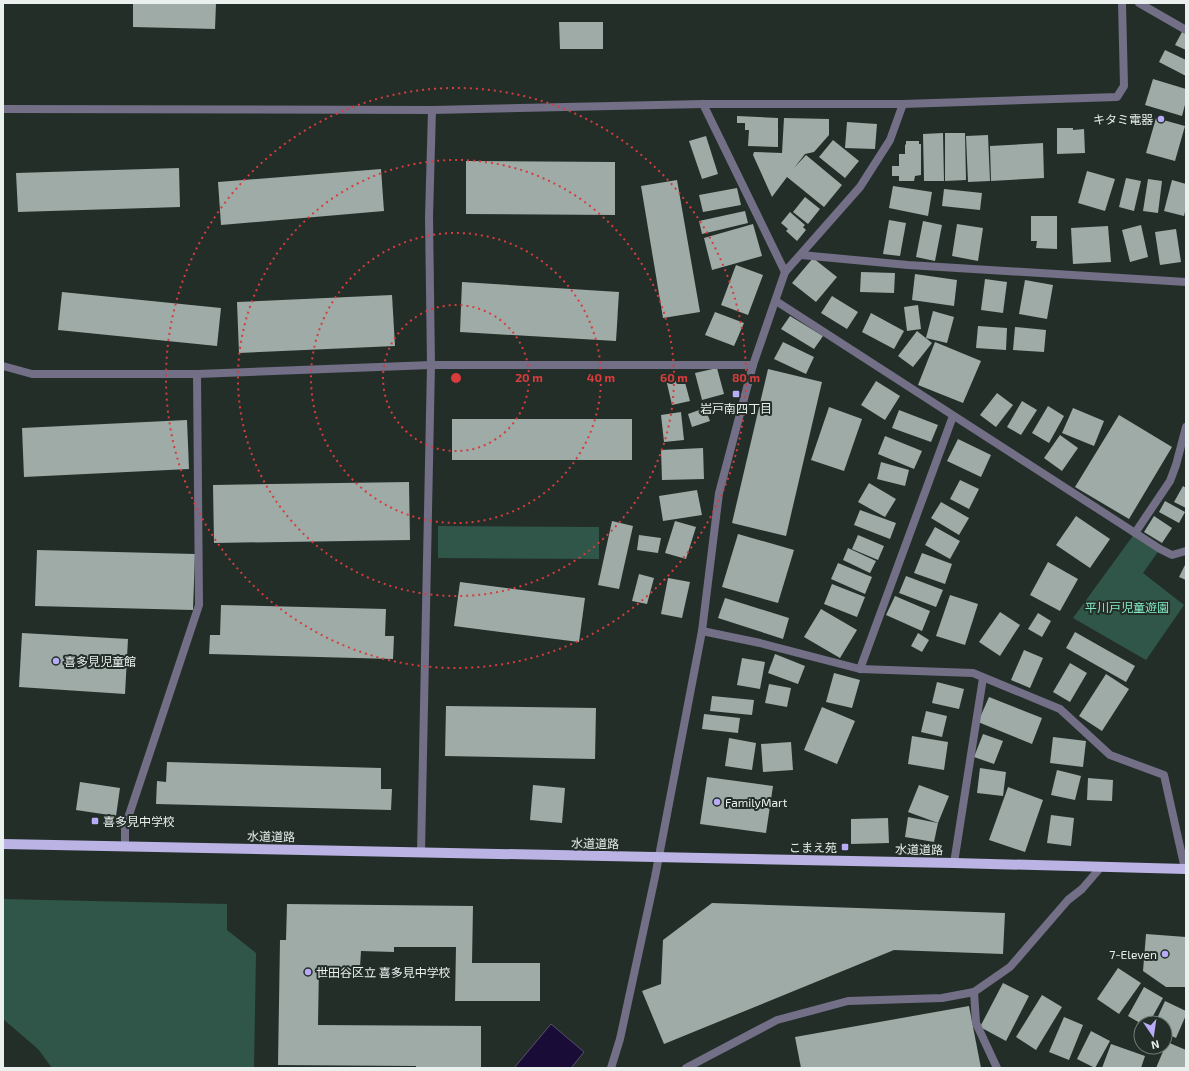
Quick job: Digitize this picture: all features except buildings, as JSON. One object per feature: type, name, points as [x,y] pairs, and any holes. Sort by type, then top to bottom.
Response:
[{"type":"main road","name":"水道道路","points":[[3,844],[1101,866],[1186,869]]},
{"type":"street","points":[[3,108],[432,110],[703,104],[903,104],[1117,97],[1124,86],[1122,3]]},
{"type":"street","points":[[1138,3],[1186,30]]},
{"type":"street","points":[[703,104],[786,272]]},
{"type":"street","points":[[611,1068],[620,1040],[658,857],[702,631],[719,493],[753,365],[786,272],[860,187],[890,140],[903,104]]},
{"type":"street","points":[[421,852],[431,365],[429,217],[432,110]]},
{"type":"street","points":[[801,255],[908,265],[1186,282]]},
{"type":"street","points":[[776,301],[1160,549],[1172,555],[1186,551]]},
{"type":"street","points":[[3,366],[32,374],[197,374],[431,365],[753,365]]},
{"type":"street","points":[[125,846],[125,827],[200,605],[197,374]]},
{"type":"street","points":[[860,669],[953,416]]},
{"type":"street","points":[[1135,533],[1170,481],[1176,465],[1186,427]]},
{"type":"street","points":[[702,631],[760,643],[860,669],[973,673],[1060,709],[1110,755],[1164,775],[1186,869]]},
{"type":"street","points":[[954,863],[983,678]]},
{"type":"street","points":[[686,1068],[776,1020],[848,1001],[942,998],[974,992],[1010,967],[1068,900],[1082,889],[1101,866]]},
{"type":"street","points":[[974,992],[976,1023],[997,1068]]},
{"type":"green space","points":[[438,526],[599,527],[599,559],[438,558]]},
{"type":"green space","name":"平川戸児童遊園","points":[[1135,533],[1160,549],[1143,573],[1184,605],[1146,660],[1073,618]]},
{"type":"green space","points":[[3,899],[227,904],[227,930],[256,953],[254,1068],[52,1068],[38,1049],[3,1019]]},
{"type":"shaded area","points":[[551,1024],[584,1052],[571,1068],[514,1068]]},
{"type":"place","name":"キタミ電器","points":[[1161,119]]},
{"type":"place","name":"岩戸南四丁目","points":[[736,394]]},
{"type":"place","name":"喜多見児童館","points":[[56,661]]},
{"type":"place","name":"FamilyMart","points":[[717,802]]},
{"type":"place","name":"喜多見中学校","points":[[95,821]]},
{"type":"place","name":"こまえ苑","points":[[845,847]]},
{"type":"place","name":"7-Eleven","points":[[1165,954]]},
{"type":"place","name":"世田谷区立 喜多見中学校","points":[[308,972]]}]
